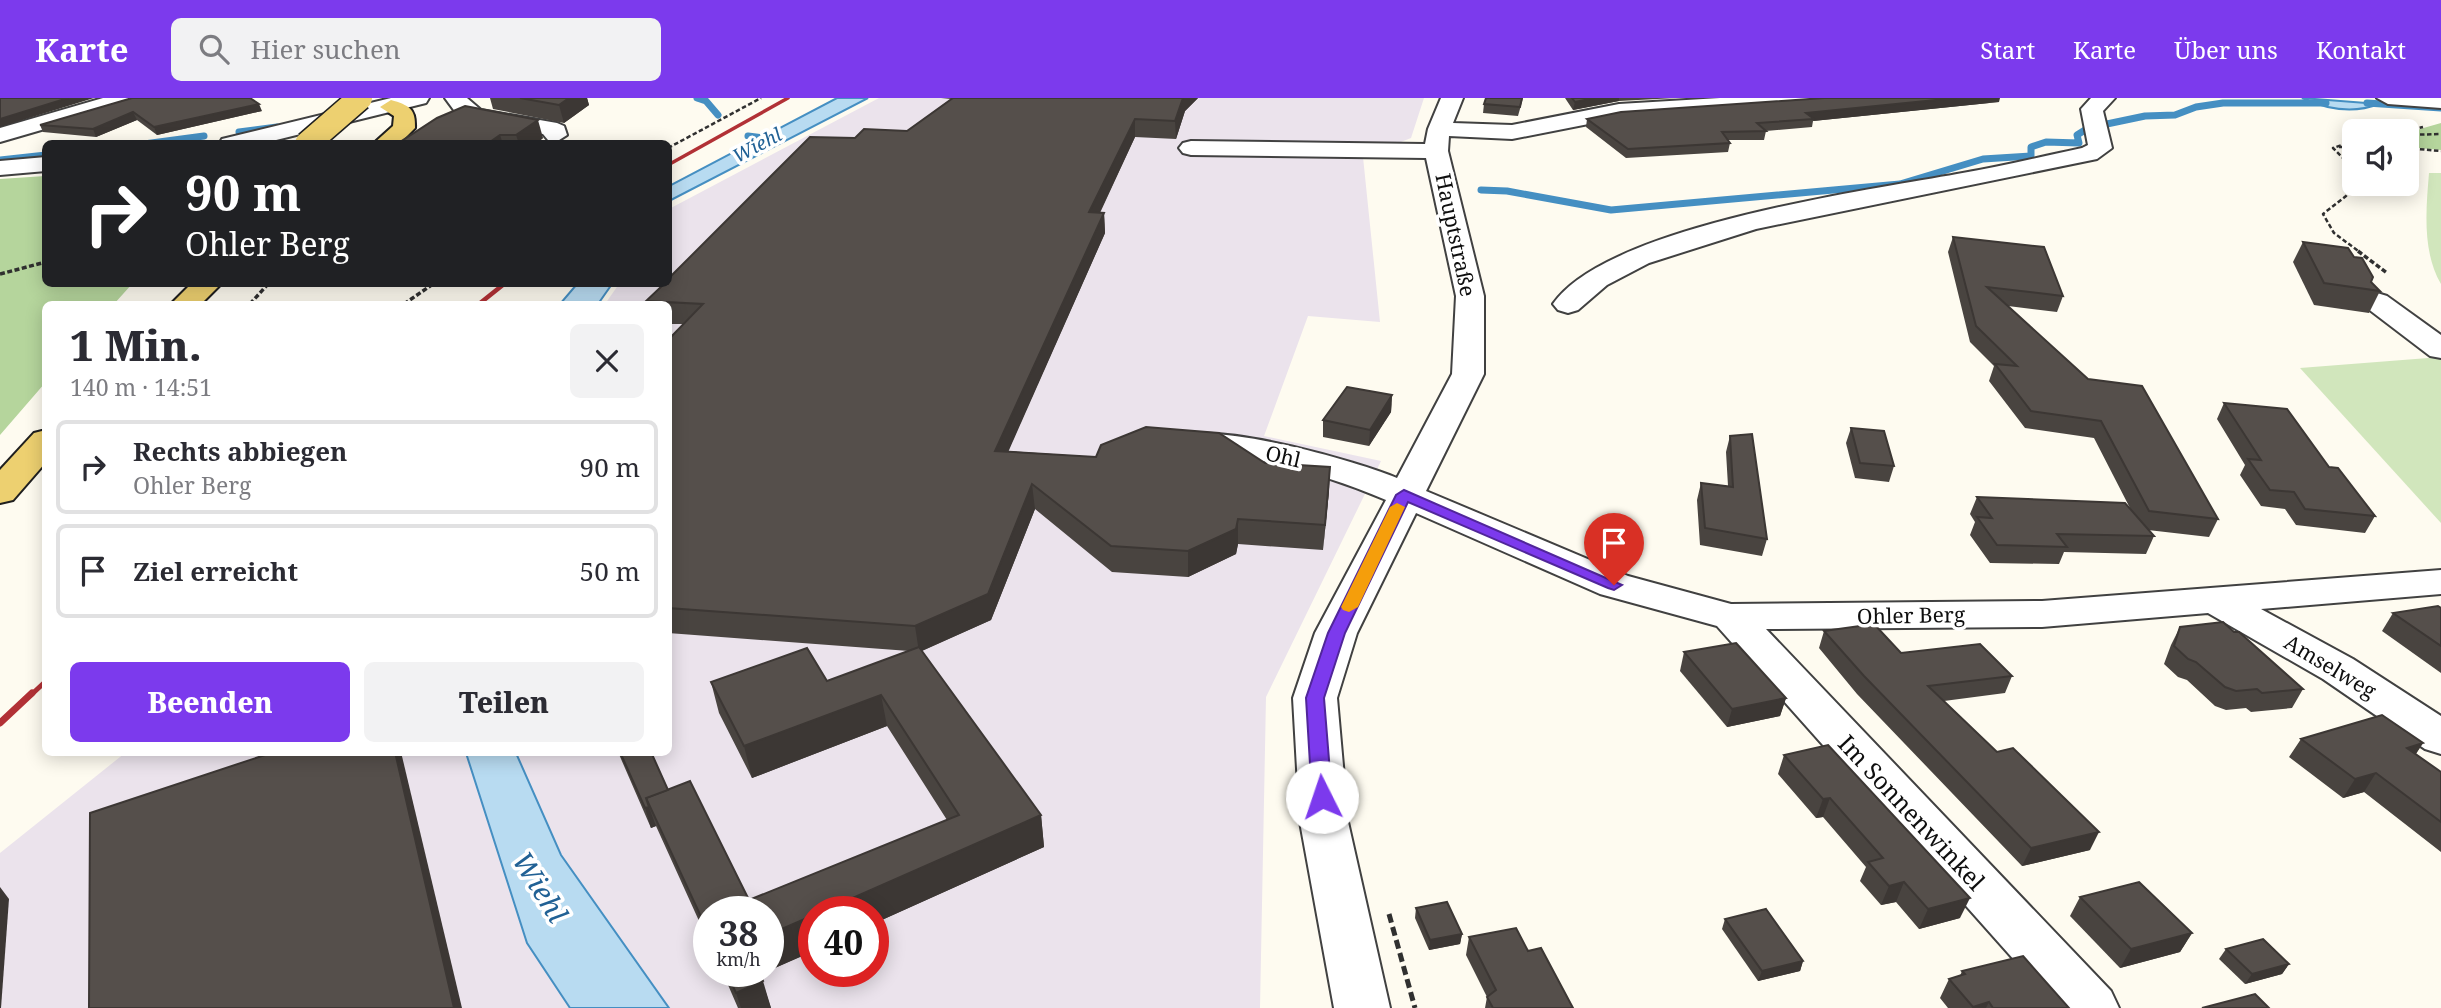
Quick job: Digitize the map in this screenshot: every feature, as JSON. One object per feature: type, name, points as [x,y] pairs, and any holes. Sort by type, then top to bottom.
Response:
[{"type":"main road","points":[[312,140],[360,98]]},
{"type":"main road","points":[[389,140],[404,128],[405,113],[391,107]]},
{"type":"main road","points":[[172,295],[197,287]]},
{"type":"main road","points":[[0,492],[42,445]]},
{"type":"street","points":[[0,135],[126,98]]},
{"type":"street","points":[[247,140],[391,107],[418,98]]},
{"type":"street","points":[[456,98],[467,112],[476,116],[549,128],[556,131],[556,135]]},
{"type":"street","points":[[1438,140],[1452,98]]},
{"type":"street","points":[[1545,127],[1549,98]]},
{"type":"street","points":[[1191,148],[1438,140],[1545,127],[1619,111],[1821,98]]},
{"type":"street","points":[[1568,303],[1579,289],[1609,270],[1653,252],[1717,233],[1812,207],[1961,181],[2089,153],[2100,148],[2091,121],[2092,109],[2104,98]]},
{"type":"street","points":[[2388,98],[2441,102]]},
{"type":"street","name":"Hauptstraße","points":[[1362,1008],[1324,822],[1315,698],[1336,633],[1468,373],[1470,296],[1438,140]]},
{"type":"street","points":[[0,168],[42,164]]},
{"type":"street","points":[[2377,302],[2441,349]]},
{"type":"street","name":"Ohl","points":[[1199,443],[1241,447],[1356,474],[1404,495]]},
{"type":"street","name":"Ohler Berg","points":[[1404,495],[1614,585],[1731,617],[2042,614],[2441,582]]},
{"type":"street","name":"Amselweg","points":[[2216,601],[2338,669],[2441,738]]},
{"type":"street","name":"Im Sonnenwinkel","points":[[1731,617],[2091,1008]]},
{"type":"path","points":[[672,146],[761,98]]},
{"type":"path","points":[[2419,135],[2441,134]]},
{"type":"path","points":[[2334,147],[2342,145]]},
{"type":"path","points":[[2334,147],[2342,147]]},
{"type":"path","points":[[2334,147],[2342,156]]},
{"type":"path","points":[[2419,149],[2441,151]]},
{"type":"path","points":[[2346,196],[2323,214],[2327,228],[2337,239],[2375,259],[2388,273]]},
{"type":"path","points":[[0,274],[42,263]]},
{"type":"path","points":[[253,301],[265,287]]},
{"type":"path","points":[[408,301],[429,287]]},
{"type":"path","points":[[1387,910],[1394,921],[1415,1008]]},
{"type":"shaded area","points":[[879,98],[1424,98],[1411,138],[1363,157],[1380,322],[1308,316],[1264,436],[1381,461],[1266,697],[1260,1008],[0,1008],[0,853],[121,756],[672,756],[672,301],[607,301],[617,287],[672,287],[672,207]]},
{"type":"green space","points":[[2441,123],[2441,150],[2419,148],[2419,129]]},
{"type":"green space","points":[[2429,173],[2441,173],[2441,284],[2428,244],[2426,216]]},
{"type":"green space","points":[[42,176],[42,287],[129,287],[117,301],[42,301],[42,386],[0,435],[0,179]]},
{"type":"green space","points":[[2441,357],[2441,523],[2300,368]]},
{"type":"water","name":"Wiehl","points":[[837,98],[868,98],[672,199],[672,184]]},
{"type":"water","points":[[2302,98],[2379,104],[2359,109],[2340,109]]},
{"type":"water","points":[[574,287],[610,287],[600,301],[563,301]]},
{"type":"water","name":"Wiehl","points":[[467,756],[517,756],[561,855],[669,1008],[570,1008],[527,943]]},
{"type":"building","points":[[0,98],[68,98],[0,119]]},
{"type":"building","points":[[132,98],[250,98],[259,104],[154,127],[133,112],[93,129],[40,125]]},
{"type":"building","points":[[520,98],[569,98],[559,105]]},
{"type":"building","points":[[953,98],[1183,98],[1175,121],[1135,119],[1089,212],[1104,213],[995,451],[1096,457],[1101,445],[1146,427],[1219,433],[1265,463],[1330,467],[1325,525],[1238,519],[1236,529],[1188,551],[1111,546],[1032,484],[988,594],[915,626],[672,608],[672,336],[703,304],[646,301],[661,287],[672,287],[672,275],[810,137],[855,138],[864,129],[907,131]]},
{"type":"building","points":[[1486,98],[1522,98],[1520,107],[1484,104]]},
{"type":"building","points":[[1572,98],[1594,98],[1575,102]]},
{"type":"building","points":[[1824,98],[1956,98],[1806,113],[1814,119],[1757,123],[1766,131],[1722,132],[1730,143],[1628,149],[1587,119],[1621,112]]},
{"type":"building","points":[[465,106],[538,120],[516,135],[500,135],[493,140],[403,140],[437,118]]},
{"type":"building","points":[[1953,237],[2044,247],[2063,296],[1987,287],[2088,379],[2142,386],[2218,519],[2149,511],[2101,421],[2031,411],[1995,364],[2017,366],[1976,326]]},
{"type":"building","points":[[2303,242],[2348,248],[2354,257],[2362,258],[2373,277],[2371,282],[2380,291],[2324,283]]},
{"type":"building","points":[[1347,387],[1392,395],[1370,430],[1323,420]]},
{"type":"building","points":[[2224,403],[2287,409],[2329,467],[2338,468],[2375,516],[2305,509],[2294,492],[2270,490],[2248,459],[2261,460]]},
{"type":"building","points":[[1851,428],[1884,431],[1894,466],[1860,463]]},
{"type":"building","points":[[1752,434],[1767,539],[1705,528],[1701,483],[1733,487],[1730,436]]},
{"type":"building","points":[[1977,497],[2125,503],[2154,536],[2057,534],[2067,547],[1997,545],[1977,517],[1992,518]]},
{"type":"building","points":[[2438,606],[2441,608],[2441,646],[2393,613]]},
{"type":"building","points":[[2223,622],[2234,632],[2239,632],[2303,689],[2262,693],[2257,689],[2236,691],[2225,687],[2174,646],[2180,627]]},
{"type":"building","points":[[1874,624],[1901,653],[1980,644],[2012,676],[1928,686],[1997,752],[2013,748],[2099,832],[2031,848],[1864,676],[1824,631]]},
{"type":"building","points":[[1736,643],[1786,698],[1732,709],[1684,652]]},
{"type":"building","points":[[919,647],[1041,815],[857,896],[798,896],[798,922],[784,928],[784,896],[759,896],[959,815],[881,695],[744,746],[711,682],[807,648],[827,681]]},
{"type":"building","points":[[2382,715],[2423,743],[2407,748],[2441,772],[2441,822],[2376,773],[2355,779],[2301,739]]},
{"type":"building","points":[[1828,745],[1970,898],[1928,909],[1904,882],[1889,886],[1868,862],[1883,858],[1830,798],[1823,799],[1784,755]]},
{"type":"building","points":[[262,756],[396,756],[454,1008],[89,1008],[90,813]]},
{"type":"building","points":[[622,756],[653,756],[668,790],[646,798],[649,807],[645,808]]},
{"type":"building","points":[[690,781],[747,896],[693,896],[693,899],[646,798]]},
{"type":"building","points":[[2139,882],[2192,933],[2131,949],[2080,897]]},
{"type":"building","points":[[1447,902],[1462,934],[1430,940],[1416,908]]},
{"type":"building","points":[[1766,909],[1803,961],[1762,971],[1725,919]]},
{"type":"building","points":[[1516,928],[1528,951],[1541,948],[1573,1008],[1493,1008],[1487,997],[1496,990],[1469,937]]},
{"type":"building","points":[[2263,939],[2289,964],[2252,974],[2226,949]]},
{"type":"building","points":[[2023,956],[2069,1008],[1993,1008],[1989,1002],[1973,1007],[1949,979],[1965,974],[1962,971]]},
{"type":"building","points":[[733,987],[750,987],[736,993]]},
{"type":"building","points":[[2255,994],[2269,1008],[2202,1008]]},
{"type":"waterway","points":[[697,98],[706,101],[718,115]]},
{"type":"waterway","points":[[2102,125],[2145,116],[2175,115],[2196,107],[2223,103],[2326,103]]},
{"type":"waterway","points":[[2367,103],[2441,108]]},
{"type":"waterway","points":[[239,132],[277,127]]},
{"type":"waterway","points":[[1481,190],[1507,191],[1611,210],[1900,184],[1983,159],[2031,156],[2031,147],[2046,142],[2079,143],[2077,135],[2085,130]]},
{"type":"waterway","points":[[174,140],[204,136]]},
{"type":"waterway","name":"Wiehl","points":[[748,136],[773,139]]},
{"type":"waterway","points":[[0,160],[42,155]]},
{"type":"railway","points":[[672,163],[788,98]]},
{"type":"railway","points":[[483,301],[500,287]]},
{"type":"railway","points":[[31,695],[42,685]]},
{"type":"railway","points":[[0,723],[32,693]]},
{"type":"slow traffic","points":[[1349,607],[1397,507]]},
{"type":"route","points":[[1322,797],[1315,698],[1336,633],[1404,495],[1614,585]]}]
